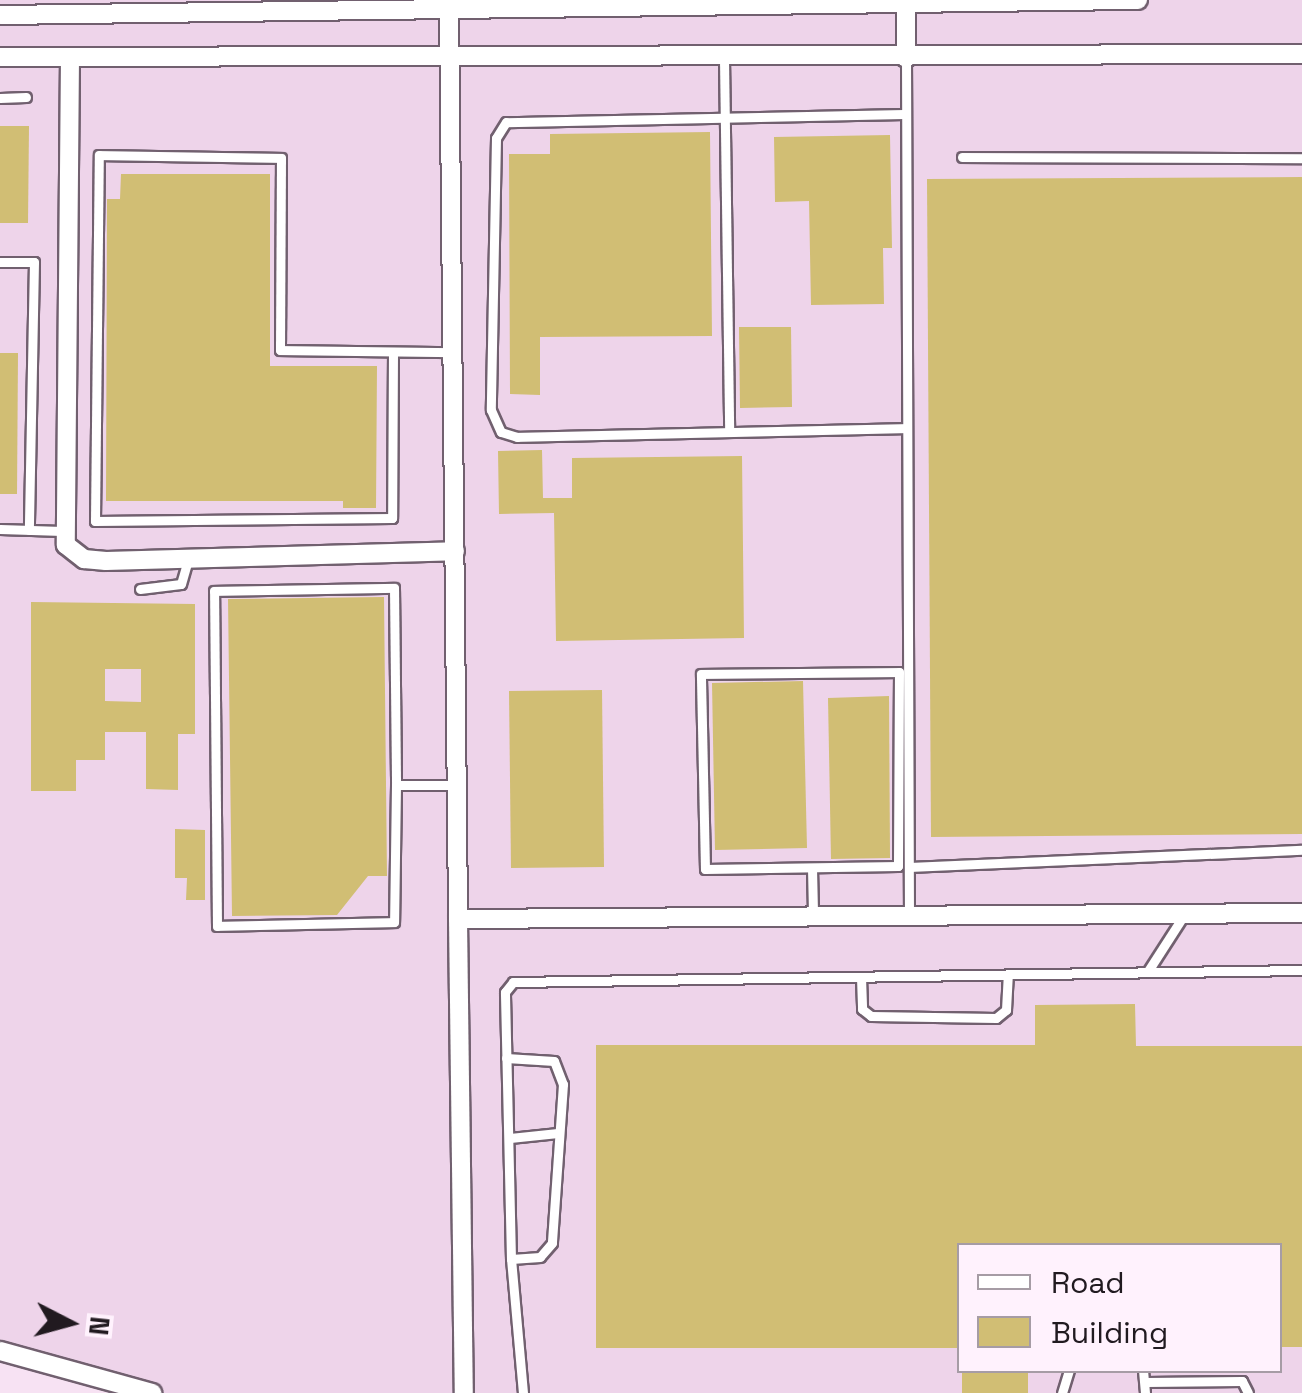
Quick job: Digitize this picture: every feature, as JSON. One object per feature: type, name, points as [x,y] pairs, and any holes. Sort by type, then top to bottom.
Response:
[{"type":"street","points":[[0,15],[163,7],[449,11],[1138,0]]},
{"type":"street","points":[[906,3],[906,58]]},
{"type":"street","points":[[449,11],[464,1393]]},
{"type":"street","points":[[0,57],[724,59],[1302,54]]},
{"type":"street","points":[[70,57],[62,531],[66,545],[84,560],[455,551]]},
{"type":"street","points":[[458,919],[813,912],[1302,913]]},
{"type":"street","points":[[0,1351],[152,1393]]},
{"type":"lane","points":[[906,58],[909,912]]},
{"type":"lane","points":[[724,59],[729,432]]},
{"type":"lane","points":[[0,98],[26,97]]},
{"type":"lane","points":[[904,114],[510,120],[501,126],[491,410],[501,432],[518,437],[906,428]]},
{"type":"lane","points":[[393,352],[392,518],[95,522],[98,155],[280,158],[280,350],[452,352]]},
{"type":"lane","points":[[962,157],[1302,158]]},
{"type":"lane","points":[[0,262],[34,262],[28,530]]},
{"type":"lane","points":[[0,530],[62,531]]},
{"type":"lane","points":[[140,589],[181,584],[188,559]]},
{"type":"lane","points":[[394,588],[396,785],[394,922],[218,926],[214,591],[394,588]]},
{"type":"lane","points":[[899,672],[898,866],[812,868],[704,869],[701,674],[899,672]]},
{"type":"lane","points":[[396,785],[455,784]]},
{"type":"lane","points":[[909,866],[1302,850]]},
{"type":"lane","points":[[812,868],[813,912]]},
{"type":"lane","points":[[1148,971],[1184,915]]},
{"type":"lane","points":[[524,1393],[511,1258],[505,992],[512,982],[1302,970]]},
{"type":"lane","points":[[861,977],[862,1009],[871,1016],[996,1018],[1006,1010],[1008,975]]},
{"type":"lane","points":[[506,1058],[542,1056],[561,1069],[552,1244],[540,1257],[511,1258]]},
{"type":"lane","points":[[510,1138],[558,1133]]},
{"type":"lane","points":[[1145,1382],[1242,1381],[1248,1393]]},
{"type":"shaded area","points":[[0,0],[1302,0],[1302,1393],[118,1393],[0,1360]]},
{"type":"building","points":[[0,126],[29,126],[28,223],[0,223]]},
{"type":"building","points":[[710,132],[712,336],[540,337],[540,395],[510,394],[509,154],[550,154],[550,134]]},
{"type":"building","points":[[890,135],[892,248],[883,248],[884,304],[811,305],[809,201],[775,202],[774,137]]},
{"type":"building","points":[[121,174],[270,174],[270,366],[377,366],[376,508],[343,508],[343,501],[106,501],[107,199],[120,199]]},
{"type":"building","points":[[1302,177],[1302,834],[931,837],[927,179]]},
{"type":"building","points":[[739,327],[791,327],[792,407],[740,408]]},
{"type":"building","points":[[0,353],[18,353],[17,494],[0,494]]},
{"type":"building","points":[[542,450],[543,498],[572,498],[572,458],[742,456],[744,638],[556,641],[554,513],[499,514],[498,451]]},
{"type":"building","points":[[384,597],[387,876],[368,876],[337,915],[232,916],[228,599]]},
{"type":"building","points":[[31,602],[195,604],[195,734],[178,734],[178,790],[146,789],[146,732],[105,732],[105,760],[76,760],[76,791],[31,791]],"holes":[[[105,669],[141,669],[141,702],[105,701]]]},
{"type":"building","points":[[803,681],[807,848],[715,850],[712,683]]},
{"type":"building","points":[[602,690],[604,867],[511,868],[509,691]]},
{"type":"building","points":[[889,696],[890,858],[831,859],[828,698]]},
{"type":"building","points":[[175,829],[205,830],[205,900],[186,900],[187,878],[175,878]]},
{"type":"building","points":[[1135,1004],[1136,1046],[1302,1046],[1302,1347],[1282,1347],[1282,1243],[957,1243],[957,1348],[596,1348],[596,1045],[1035,1045],[1035,1005]]},
{"type":"building","points":[[962,1373],[1028,1373],[1028,1393],[962,1393]]}]
